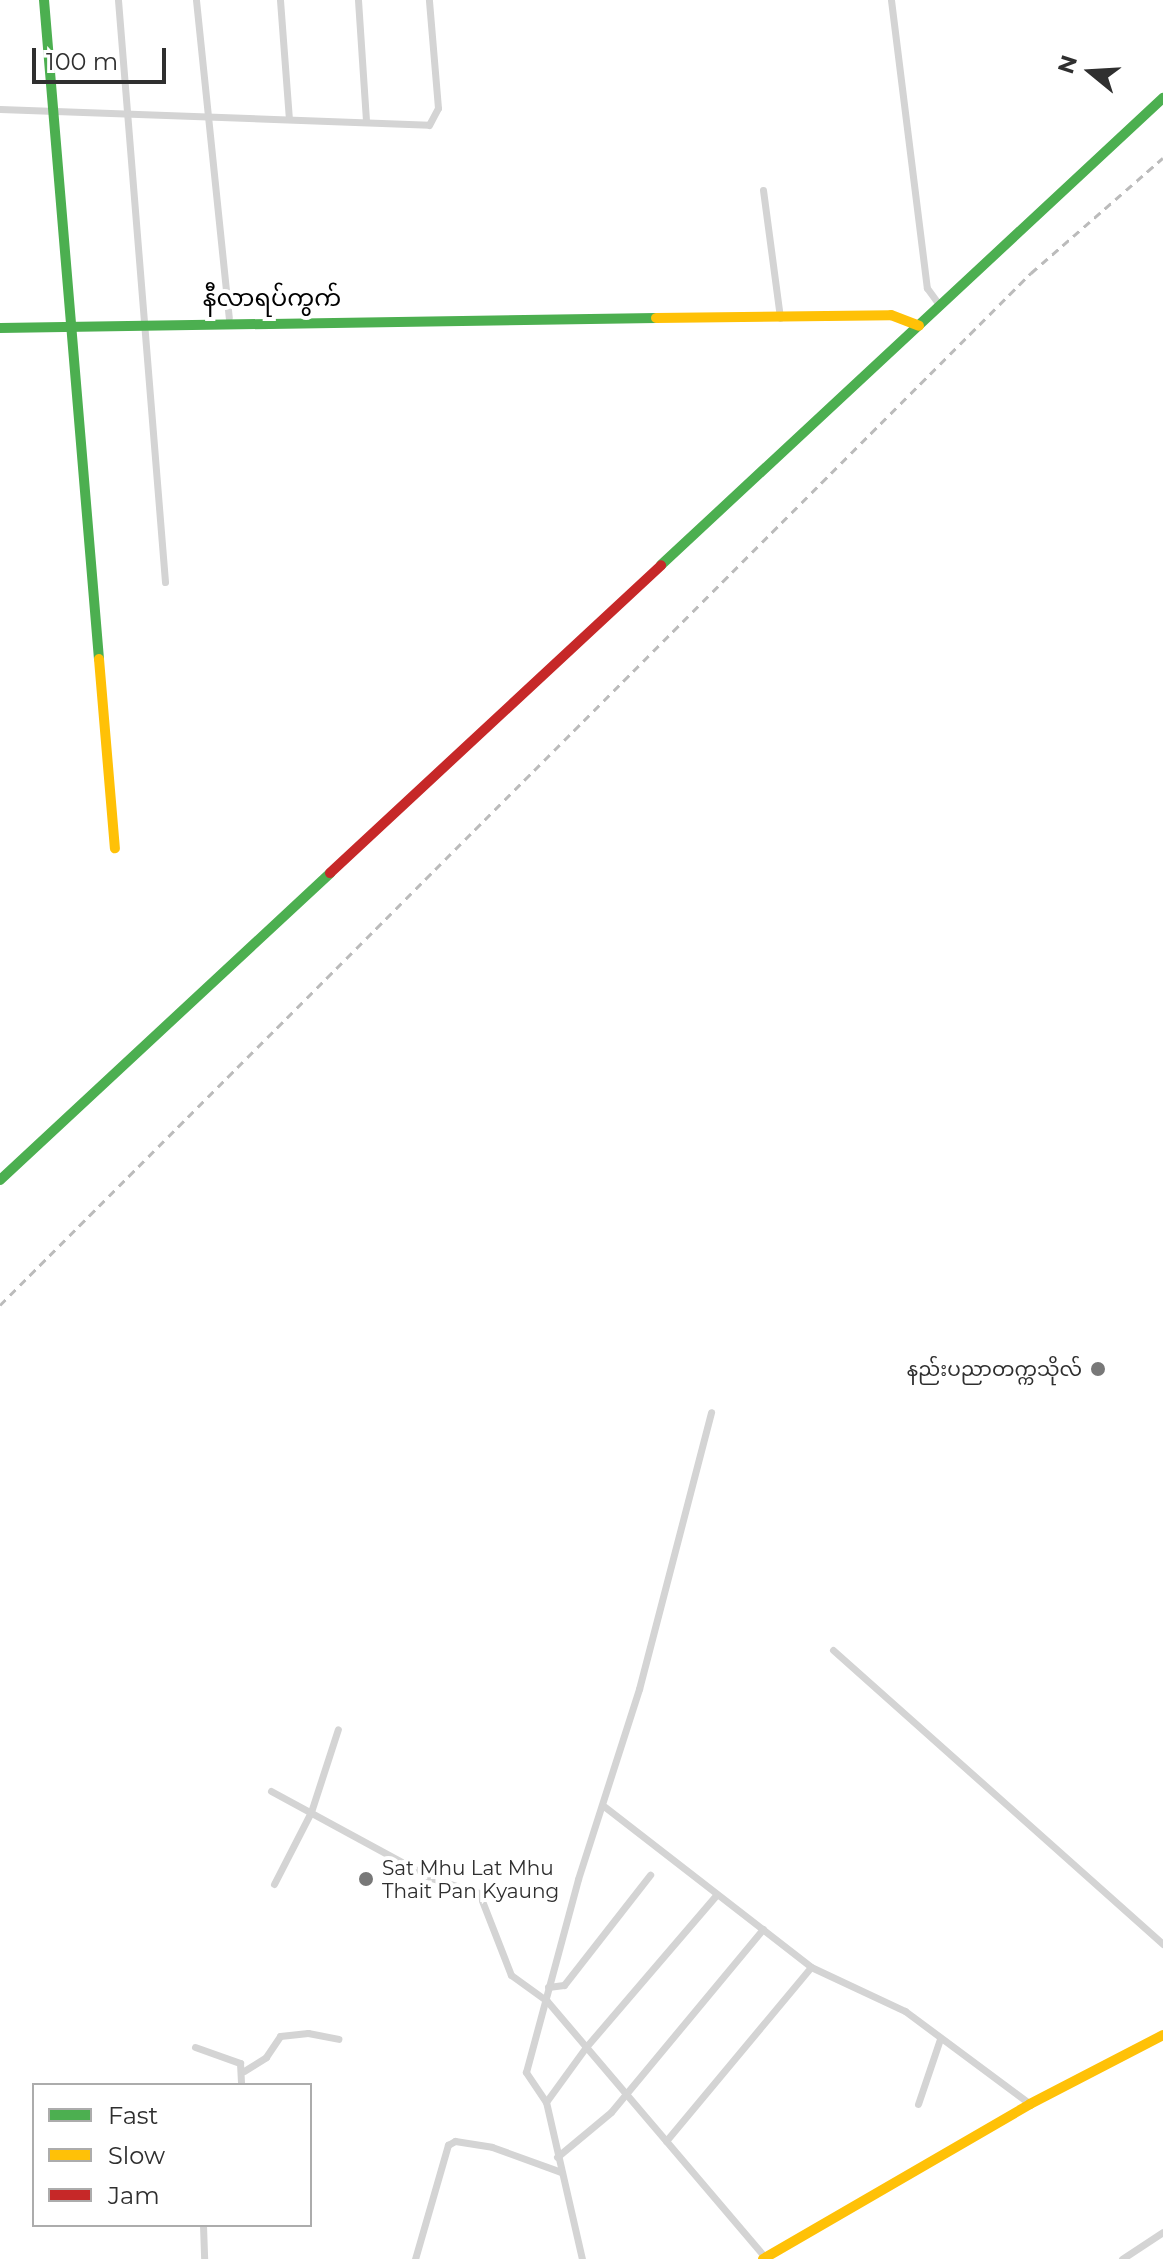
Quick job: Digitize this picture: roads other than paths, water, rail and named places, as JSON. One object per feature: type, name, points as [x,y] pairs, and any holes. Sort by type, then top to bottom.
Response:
[{"type":"main road","points":[[44,0],[115,848]]},
{"type":"main road","points":[[0,1180],[1163,98]]},
{"type":"main road","points":[[0,328],[616,317],[780,320],[891,315],[919,326]]},
{"type":"main road","points":[[764,2258],[1030,2104],[1163,2035]]},
{"type":"street","points":[[118,0],[165,582]]},
{"type":"street","points":[[196,0],[206,120],[229,317]]},
{"type":"street","points":[[280,0],[289,119]]},
{"type":"street","points":[[358,0],[366,122]]},
{"type":"street","points":[[0,109],[206,120],[289,119],[415,126],[435,119],[429,0]]},
{"type":"street","points":[[891,0],[927,288],[940,306]]},
{"type":"street","points":[[763,190],[780,320]]},
{"type":"street","points":[[582,2259],[546,2102],[526,2072],[547,2001],[548,1987],[605,1807],[711,1412]]},
{"type":"street","points":[[833,1650],[1163,1944]]},
{"type":"street","points":[[274,1884],[311,1812],[338,1729]]},
{"type":"street","points":[[271,1791],[431,1878],[479,1893],[511,1975],[547,2001],[764,2258]]},
{"type":"street","points":[[605,1807],[811,1967],[905,2011],[1030,2104]]},
{"type":"street","points":[[548,1987],[564,1985],[650,1875]]},
{"type":"street","points":[[546,2102],[586,2047],[717,1894]]},
{"type":"street","points":[[557,2157],[626,2094],[763,1929]]},
{"type":"street","points":[[666,2141],[811,1967]]},
{"type":"street","points":[[244,2071],[266,2057],[280,2036],[308,2033],[338,2039]]},
{"type":"street","points":[[918,2104],[940,2039]]},
{"type":"street","points":[[195,2047],[240,2063],[244,2071],[241,2083]]},
{"type":"street","points":[[415,2259],[448,2145],[455,2141],[492,2147],[561,2172]]},
{"type":"street","points":[[203,2227],[204,2259]]},
{"type":"street","points":[[1122,2259],[1163,2232]]},
{"type":"railway","points":[[0,1305],[1031,273],[1163,158]]},
{"type":"place","name":"နည်းပညာတက္ကသိုလ်","points":[[1098,1369]]},
{"type":"place","name":"Sat Mhu Lat Mhu Thait Pan Kyaung","points":[[366,1879]]},
{"type":"district","name":"နီလာရပ်ကွက်","points":[[272,298]]}]
